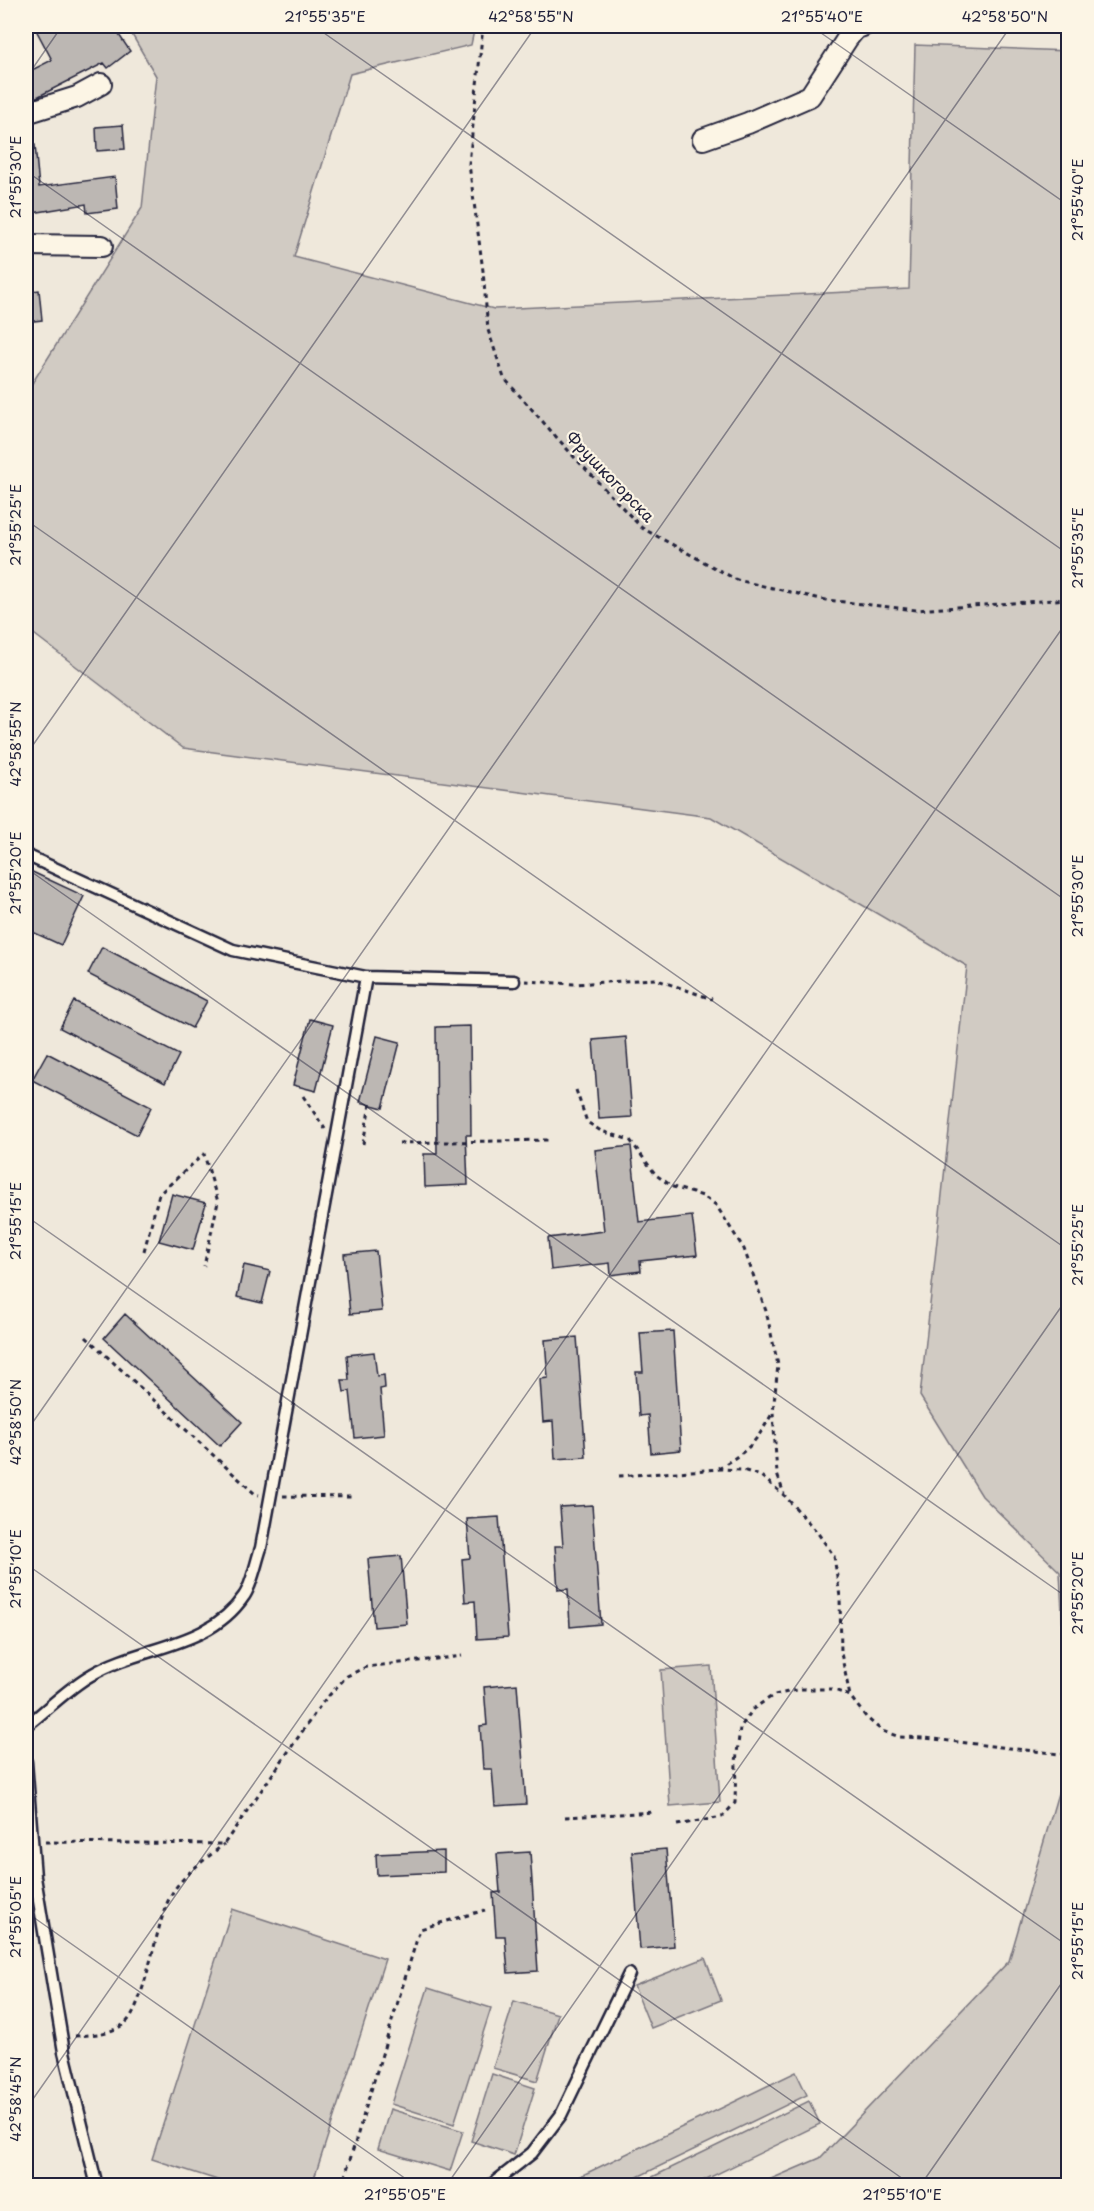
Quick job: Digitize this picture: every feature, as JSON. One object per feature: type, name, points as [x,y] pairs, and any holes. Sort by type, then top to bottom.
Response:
[{"type":"street","points":[[703,139],[748,123],[810,96],[847,39],[856,28],[863,26]]},
{"type":"street","points":[[26,113],[77,97],[101,84]]},
{"type":"street","points":[[26,245],[102,246]]},
{"type":"lane","points":[[26,855],[233,950],[366,977],[514,981]]},
{"type":"lane","points":[[26,1726],[90,1675],[118,1662],[179,1643],[216,1626],[245,1595],[261,1548],[366,977]]},
{"type":"lane","points":[[26,1762],[35,1877],[62,2037],[97,2186]]},
{"type":"lane","points":[[490,2186],[532,2153],[561,2115],[628,1974]]},
{"type":"path","name":"Фрушкогорска","points":[[483,26],[469,164],[488,330],[504,378],[575,458],[642,528],[736,580],[826,600],[916,610],[1068,599]]},
{"type":"path","points":[[514,981],[574,984],[655,979],[712,999]]},
{"type":"path","points":[[576,1090],[587,1122],[601,1131],[630,1140],[656,1175],[673,1187],[703,1196],[716,1205],[744,1249],[766,1311],[778,1365],[773,1412],[774,1446],[777,1474],[785,1496]]},
{"type":"path","points":[[303,1096],[335,1145]]},
{"type":"path","points":[[363,1144],[370,1104]]},
{"type":"path","points":[[399,1143],[548,1140]]},
{"type":"path","points":[[144,1251],[159,1194],[204,1154],[218,1202],[204,1266]]},
{"type":"path","points":[[86,1337],[255,1494],[354,1497]]},
{"type":"path","points":[[715,1470],[738,1457],[758,1439],[773,1412]]},
{"type":"path","points":[[619,1476],[742,1470],[761,1476],[785,1496],[817,1532],[834,1556],[840,1598],[841,1653],[850,1696],[866,1717],[882,1731],[900,1737],[1068,1755]]},
{"type":"path","points":[[62,2037],[98,2034],[125,2024],[136,2006],[169,1898],[188,1874],[224,1844],[322,1703],[347,1676],[366,1667],[462,1656]]},
{"type":"path","points":[[677,1825],[722,1817],[735,1803],[740,1728],[753,1709],[774,1695],[802,1689],[832,1689],[850,1696]]},
{"type":"path","points":[[565,1817],[653,1812]]},
{"type":"path","points":[[32,1842],[224,1844]]},
{"type":"path","points":[[342,2186],[420,1929],[485,1910]]},
{"type":"shaded area","points":[[127,26],[475,26],[471,45],[350,74],[294,257],[494,309],[909,289],[915,45],[1068,51],[1068,1732],[1060,1572],[982,1496],[920,1396],[967,966],[711,817],[183,748],[26,628],[26,393],[142,208],[156,76]]},
{"type":"shaded area","points":[[711,1666],[720,1802],[670,1806],[661,1670]]},
{"type":"shaded area","points":[[1068,1759],[1068,2185],[757,2185],[820,2158],[1009,1961]]},
{"type":"shaded area","points":[[232,1909],[385,1959],[312,2185],[233,2185],[152,2159]]},
{"type":"shaded area","points":[[705,1958],[721,2000],[651,2028],[634,1986]]},
{"type":"shaded area","points":[[428,1988],[491,2008],[454,2124],[391,2104]]},
{"type":"shaded area","points":[[514,2001],[558,2014],[537,2081],[493,2068]]},
{"type":"shaded area","points":[[796,2072],[807,2095],[621,2185],[562,2185]]},
{"type":"shaded area","points":[[492,2074],[535,2088],[514,2155],[471,2141]]},
{"type":"shaded area","points":[[809,2101],[820,2124],[694,2185],[636,2185]]},
{"type":"shaded area","points":[[390,2109],[463,2131],[450,2171],[378,2149]]},
{"type":"building","points":[[34,26],[113,26],[130,51],[108,68],[104,63],[26,101],[26,73],[52,60]]},
{"type":"building","points":[[123,125],[125,149],[97,151],[96,127]]},
{"type":"building","points":[[26,145],[35,145],[39,187],[115,177],[118,209],[87,213],[86,204],[26,214]]},
{"type":"building","points":[[39,290],[42,320],[26,322],[26,292]]},
{"type":"building","points":[[26,869],[84,896],[61,945],[26,929]]},
{"type":"building","points":[[102,947],[207,1001],[192,1028],[88,974]]},
{"type":"building","points":[[74,1001],[179,1055],[165,1083],[60,1028]]},
{"type":"building","points":[[310,1019],[333,1025],[316,1091],[293,1085]]},
{"type":"building","points":[[470,1026],[471,1135],[466,1135],[468,1185],[425,1187],[424,1154],[437,1154],[436,1027]]},
{"type":"building","points":[[377,1036],[400,1042],[383,1108],[360,1102]]},
{"type":"building","points":[[626,1037],[632,1117],[599,1119],[593,1040]]},
{"type":"building","points":[[47,1053],[151,1107],[137,1135],[32,1080]]},
{"type":"building","points":[[631,1146],[639,1222],[692,1216],[697,1255],[640,1261],[641,1271],[611,1275],[610,1263],[551,1270],[548,1238],[604,1231],[595,1150]]},
{"type":"building","points":[[172,1194],[206,1203],[193,1250],[159,1241]]},
{"type":"building","points":[[376,1251],[382,1311],[350,1314],[344,1254]]},
{"type":"building","points":[[244,1265],[270,1271],[262,1303],[237,1297]]},
{"type":"building","points":[[125,1314],[242,1422],[220,1446],[104,1338]]},
{"type":"building","points":[[673,1331],[681,1450],[651,1453],[648,1415],[639,1416],[636,1372],[643,1372],[640,1333]]},
{"type":"building","points":[[577,1337],[586,1457],[555,1459],[553,1421],[543,1422],[540,1379],[548,1378],[545,1340]]},
{"type":"building","points":[[374,1352],[377,1376],[384,1375],[385,1388],[380,1389],[384,1435],[355,1438],[350,1391],[344,1392],[342,1380],[349,1380],[347,1355]]},
{"type":"building","points":[[592,1505],[601,1624],[570,1627],[568,1589],[558,1590],[555,1546],[563,1546],[560,1507]]},
{"type":"building","points":[[499,1517],[508,1637],[477,1639],[475,1601],[465,1602],[462,1559],[470,1558],[467,1519]]},
{"type":"building","points":[[401,1556],[407,1624],[374,1627],[368,1559]]},
{"type":"building","points":[[517,1684],[526,1804],[495,1806],[492,1769],[483,1769],[480,1726],[487,1725],[484,1687]]},
{"type":"building","points":[[666,1849],[674,1946],[640,1949],[632,1852]]},
{"type":"building","points":[[444,1851],[444,1872],[377,1875],[376,1854]]},
{"type":"building","points":[[530,1852],[538,1971],[508,1973],[505,1936],[496,1936],[493,1893],[500,1892],[497,1854]]}]
